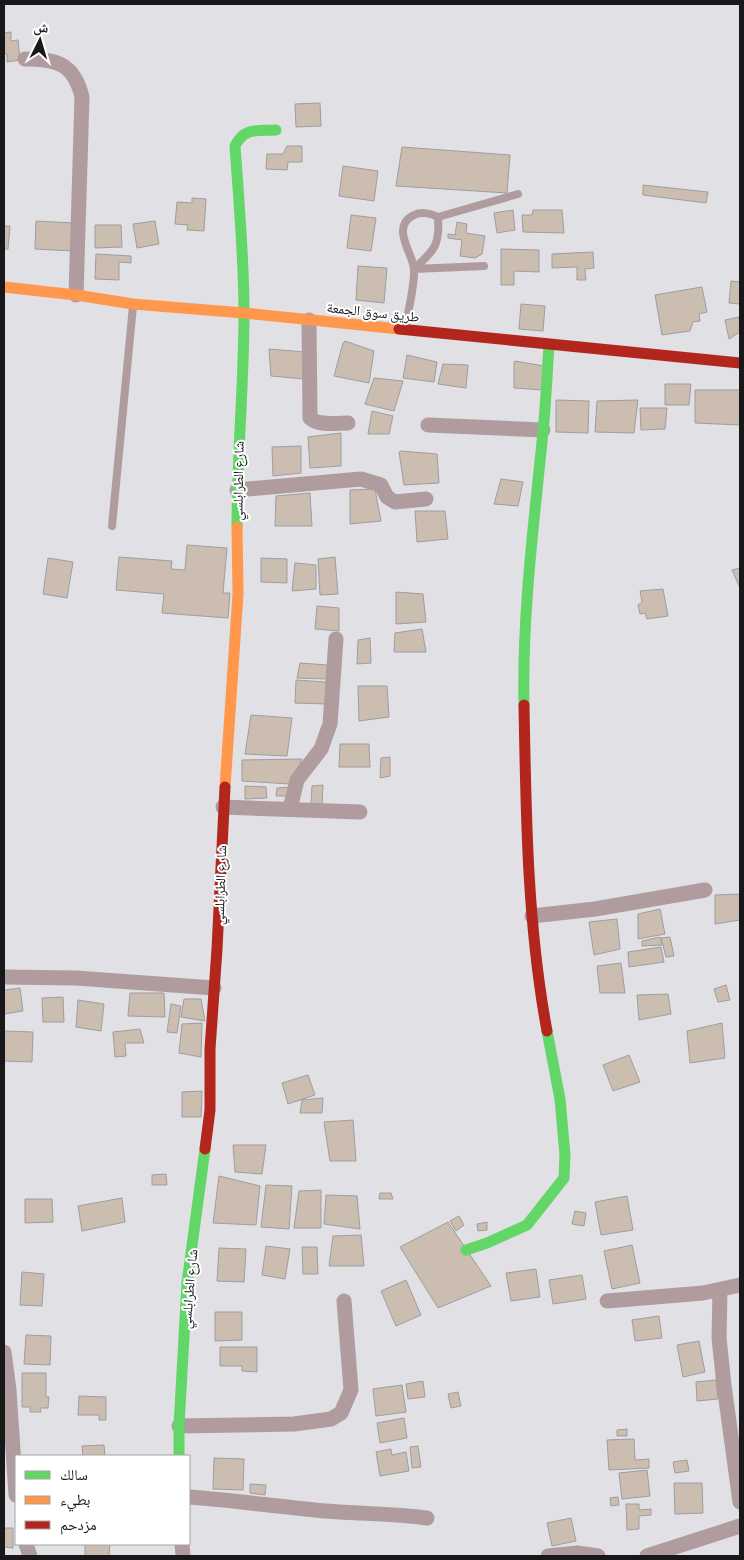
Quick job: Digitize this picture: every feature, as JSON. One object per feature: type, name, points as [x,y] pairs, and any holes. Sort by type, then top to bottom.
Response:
[{"type":"street","points":[[25,59],[48,59],[63,65],[79,86],[82,97],[76,295]]},
{"type":"street","name":"شارع الطرابلسي","points":[[179,1455],[187,1283],[210,1110],[210,1048],[223,807],[238,594],[237,490],[244,313],[241,223],[235,146],[240,136],[248,132],[276,130]]},
{"type":"street","name":"طريق سوق الجمعة","points":[[4,286],[133,304],[244,313],[740,363]]},
{"type":"street","points":[[309,320],[310,418],[317,422],[348,424]]},
{"type":"street","points":[[466,1250],[527,1225],[564,1178],[565,1155],[560,1099],[544,1009],[532,916],[526,830],[523,665],[529,564],[543,430],[549,345]]},
{"type":"street","points":[[428,425],[543,430]]},
{"type":"street","points":[[237,490],[361,479],[381,485],[387,497],[395,502],[426,499]]},
{"type":"street","points":[[290,809],[297,780],[321,749],[330,724],[336,638]]},
{"type":"street","points":[[223,807],[360,812]]},
{"type":"street","points":[[532,916],[705,890]]},
{"type":"street","points":[[4,977],[76,978],[214,988]]},
{"type":"street","points":[[607,1301],[703,1293],[740,1285]]},
{"type":"street","points":[[720,1290],[719,1338],[740,1502]]},
{"type":"street","points":[[179,1426],[294,1424],[331,1419],[341,1413],[351,1390],[344,1302]]},
{"type":"street","points":[[4,1352],[9,1390],[15,1479]]},
{"type":"street","points":[[190,1497],[315,1510],[427,1518]]},
{"type":"street","points":[[647,1556],[740,1526]]},
{"type":"street","points":[[548,1556],[577,1552],[598,1556]]},
{"type":"lane","points":[[404,330],[410,305],[414,269],[404,242],[404,228],[407,219],[417,213],[430,213],[438,217],[518,194]]},
{"type":"lane","points":[[414,269],[432,252],[437,241],[438,217]]},
{"type":"lane","points":[[414,269],[484,266]]},
{"type":"lane","points":[[112,526],[133,304]]},
{"type":"building","points":[[11,32],[11,41],[18,40],[20,60],[7,62],[7,54],[4,54],[4,33]]},
{"type":"building","points":[[320,103],[321,126],[296,127],[295,104]]},
{"type":"building","points":[[287,146],[302,146],[302,162],[288,162],[287,170],[266,169],[267,154],[283,154]]},
{"type":"building","points":[[402,147],[510,155],[507,193],[396,186]]},
{"type":"building","points":[[343,166],[378,171],[374,201],[339,196]]},
{"type":"building","points":[[643,185],[708,192],[706,203],[643,195]]},
{"type":"building","points":[[192,198],[206,199],[204,231],[187,230],[188,225],[175,224],[177,202],[192,203]]},
{"type":"building","points":[[513,210],[515,230],[497,233],[494,213]]},
{"type":"building","points":[[533,210],[562,210],[564,233],[523,232],[522,215],[532,215]]},
{"type":"building","points":[[351,215],[376,218],[371,251],[347,248]]},
{"type":"building","points":[[36,221],[75,223],[73,251],[35,249]]},
{"type":"building","points":[[155,221],[159,244],[137,248],[133,224]]},
{"type":"building","points":[[457,222],[467,224],[466,233],[485,236],[482,254],[475,258],[460,256],[462,240],[448,238],[448,234],[455,235]]},
{"type":"building","points":[[95,225],[121,225],[122,247],[95,248]]},
{"type":"building","points":[[4,226],[10,226],[8,249],[4,249]]},
{"type":"building","points":[[501,249],[539,250],[539,272],[514,271],[514,285],[501,285]]},
{"type":"building","points":[[593,252],[594,268],[585,269],[586,280],[577,280],[577,267],[552,268],[552,254]]},
{"type":"building","points":[[96,254],[131,256],[131,263],[119,262],[119,280],[95,279]]},
{"type":"building","points":[[358,266],[387,268],[384,303],[356,300]]},
{"type":"building","points":[[731,281],[740,282],[740,304],[729,303]]},
{"type":"building","points":[[702,287],[707,312],[699,314],[700,321],[693,322],[690,331],[662,335],[655,295]]},
{"type":"building","points":[[521,304],[545,306],[543,331],[519,329]]},
{"type":"building","points":[[739,317],[740,332],[729,339],[725,320]]},
{"type":"building","points":[[345,341],[374,351],[369,383],[334,376]]},
{"type":"building","points":[[269,349],[305,352],[304,379],[271,376]]},
{"type":"building","points":[[407,355],[437,362],[434,382],[403,378]]},
{"type":"building","points":[[515,361],[544,366],[543,390],[514,388]]},
{"type":"building","points":[[443,364],[468,365],[466,388],[438,384]]},
{"type":"building","points":[[374,378],[403,381],[394,411],[365,404]]},
{"type":"building","points":[[665,384],[691,384],[689,405],[665,405]]},
{"type":"building","points":[[695,390],[740,390],[740,425],[695,423]]},
{"type":"building","points":[[556,400],[589,401],[588,433],[556,432]]},
{"type":"building","points":[[638,400],[634,433],[595,432],[597,401]]},
{"type":"building","points":[[640,408],[667,408],[665,429],[641,430]]},
{"type":"building","points":[[372,411],[393,416],[389,434],[368,434]]},
{"type":"building","points":[[341,433],[341,466],[310,468],[308,437]]},
{"type":"building","points":[[301,446],[301,473],[273,476],[272,447]]},
{"type":"building","points":[[399,452],[437,454],[439,483],[404,485]]},
{"type":"building","points":[[501,479],[523,482],[518,506],[494,504]]},
{"type":"building","points":[[375,489],[381,521],[350,524],[350,490]]},
{"type":"building","points":[[310,493],[312,526],[275,526],[276,496]]},
{"type":"building","points":[[415,511],[445,511],[448,539],[417,542]]},
{"type":"building","points":[[187,545],[227,548],[223,593],[230,593],[228,618],[162,613],[164,594],[116,590],[119,557],[172,561],[171,569],[185,570]]},
{"type":"building","points":[[335,557],[338,594],[320,595],[318,559]]},
{"type":"building","points":[[48,558],[73,562],[67,598],[43,594]]},
{"type":"building","points":[[261,558],[287,559],[287,583],[261,582]]},
{"type":"building","points":[[295,563],[316,565],[316,589],[292,591]]},
{"type":"building","points":[[740,568],[740,588],[732,570]]},
{"type":"building","points":[[663,589],[668,616],[647,619],[645,613],[640,614],[638,605],[642,602],[640,591]]},
{"type":"building","points":[[396,592],[423,594],[426,622],[396,624]]},
{"type":"building","points":[[317,606],[339,608],[339,631],[315,629]]},
{"type":"building","points":[[422,629],[426,652],[394,652],[395,633]]},
{"type":"building","points":[[370,638],[371,663],[357,664],[358,640]]},
{"type":"building","points":[[300,663],[327,665],[327,679],[297,678]]},
{"type":"building","points":[[296,680],[326,682],[326,704],[295,703]]},
{"type":"building","points":[[358,686],[387,686],[389,717],[359,721]]},
{"type":"building","points":[[251,715],[292,718],[287,756],[245,754]]},
{"type":"building","points":[[340,744],[369,744],[370,767],[339,767]]},
{"type":"building","points":[[390,757],[390,776],[380,778],[381,758]]},
{"type":"building","points":[[302,759],[290,784],[242,781],[242,760]]},
{"type":"building","points":[[323,785],[322,806],[311,804],[312,786]]},
{"type":"building","points":[[245,786],[266,787],[267,798],[245,799]]},
{"type":"building","points":[[292,787],[291,796],[276,796],[277,788]]},
{"type":"building","points":[[740,894],[740,920],[715,924],[715,895]]},
{"type":"building","points":[[660,909],[665,934],[638,939],[638,914]]},
{"type":"building","points":[[617,919],[620,949],[594,955],[589,922]]},
{"type":"building","points":[[660,937],[662,945],[642,946],[642,941]]},
{"type":"building","points":[[670,937],[674,956],[666,957],[661,938]]},
{"type":"building","points":[[661,947],[664,962],[629,967],[628,952]]},
{"type":"building","points":[[621,963],[625,993],[600,993],[597,966]]},
{"type":"building","points":[[726,985],[730,1000],[718,1002],[714,989]]},
{"type":"building","points":[[20,988],[23,1011],[4,1014],[4,990]]},
{"type":"building","points":[[130,993],[164,993],[165,1017],[128,1016]]},
{"type":"building","points":[[668,994],[671,1014],[639,1020],[637,995]]},
{"type":"building","points":[[63,997],[64,1022],[43,1022],[42,998]]},
{"type":"building","points":[[184,999],[201,999],[205,1021],[181,1017]]},
{"type":"building","points":[[78,1000],[104,1004],[101,1031],[76,1027]]},
{"type":"building","points":[[171,1004],[181,1006],[177,1033],[167,1032]]},
{"type":"building","points":[[202,1023],[201,1057],[179,1053],[182,1024]]},
{"type":"building","points":[[722,1023],[725,1058],[690,1063],[687,1031]]},
{"type":"building","points":[[140,1029],[144,1043],[125,1043],[126,1056],[115,1057],[113,1032]]},
{"type":"building","points":[[4,1031],[33,1032],[32,1062],[4,1061]]},
{"type":"building","points":[[629,1055],[640,1082],[613,1091],[603,1065]]},
{"type":"building","points":[[308,1075],[315,1095],[288,1104],[282,1083]]},
{"type":"building","points":[[202,1091],[201,1117],[182,1117],[182,1092]]},
{"type":"building","points":[[323,1098],[322,1113],[300,1113],[302,1100]]},
{"type":"building","points":[[353,1120],[356,1161],[330,1161],[324,1122]]},
{"type":"building","points":[[233,1145],[266,1145],[262,1174],[235,1172]]},
{"type":"building","points":[[166,1174],[167,1185],[152,1185],[152,1175]]},
{"type":"building","points":[[219,1176],[260,1186],[256,1225],[213,1223]]},
{"type":"building","points":[[266,1185],[292,1186],[289,1229],[261,1227]]},
{"type":"building","points":[[321,1190],[321,1228],[294,1228],[299,1191]]},
{"type":"building","points":[[380,1193],[391,1193],[393,1199],[379,1199]]},
{"type":"building","points":[[326,1195],[357,1196],[360,1229],[324,1224]]},
{"type":"building","points":[[627,1196],[633,1230],[601,1235],[595,1202]]},
{"type":"building","points":[[122,1198],[125,1222],[82,1231],[78,1206]]},
{"type":"building","points":[[25,1199],[52,1199],[53,1222],[25,1223]]},
{"type":"building","points":[[575,1211],[586,1213],[584,1226],[572,1224]]},
{"type":"building","points":[[459,1216],[464,1225],[456,1231],[450,1221]]},
{"type":"building","points":[[448,1222],[491,1286],[438,1308],[400,1247]]},
{"type":"building","points":[[487,1222],[487,1230],[478,1231],[477,1224]]},
{"type":"building","points":[[361,1235],[364,1266],[329,1266],[333,1236]]},
{"type":"building","points":[[632,1245],[640,1283],[612,1289],[604,1251]]},
{"type":"building","points":[[266,1246],[290,1249],[285,1279],[262,1275]]},
{"type":"building","points":[[302,1247],[317,1247],[318,1274],[303,1274]]},
{"type":"building","points":[[219,1248],[246,1249],[244,1282],[217,1281]]},
{"type":"building","points":[[536,1269],[540,1297],[511,1301],[506,1273]]},
{"type":"building","points":[[22,1272],[44,1274],[42,1306],[20,1305]]},
{"type":"building","points":[[582,1275],[586,1299],[553,1304],[549,1280]]},
{"type":"building","points":[[406,1280],[421,1315],[396,1326],[381,1291]]},
{"type":"building","points":[[215,1312],[242,1312],[242,1340],[215,1341]]},
{"type":"building","points":[[659,1316],[662,1338],[635,1341],[632,1320]]},
{"type":"building","points":[[26,1335],[51,1336],[50,1365],[24,1364]]},
{"type":"building","points":[[699,1341],[705,1372],[683,1377],[677,1345]]},
{"type":"building","points":[[220,1347],[257,1347],[257,1372],[242,1371],[242,1366],[220,1366]]},
{"type":"building","points":[[22,1373],[46,1373],[46,1397],[49,1397],[48,1408],[40,1408],[41,1412],[30,1412],[30,1407],[22,1407]]},
{"type":"building","points":[[716,1380],[718,1399],[697,1401],[696,1382]]},
{"type":"building","points":[[423,1381],[425,1397],[408,1399],[406,1384]]},
{"type":"building","points":[[402,1385],[406,1412],[376,1416],[373,1389]]},
{"type":"building","points":[[458,1392],[461,1406],[451,1408],[448,1394]]},
{"type":"building","points":[[79,1396],[106,1397],[106,1420],[99,1420],[99,1415],[78,1415]]},
{"type":"building","points":[[404,1418],[407,1438],[380,1443],[377,1423]]},
{"type":"building","points":[[627,1429],[627,1436],[617,1436],[617,1430]]},
{"type":"building","points":[[634,1439],[635,1460],[649,1459],[649,1468],[609,1470],[607,1440]]},
{"type":"building","points":[[104,1445],[105,1455],[83,1455],[82,1446]]},
{"type":"building","points":[[418,1446],[421,1467],[412,1468],[410,1447]]},
{"type":"building","points":[[391,1449],[392,1455],[406,1452],[409,1471],[380,1476],[376,1452]]},
{"type":"building","points":[[214,1458],[244,1459],[243,1490],[213,1489]]},
{"type":"building","points":[[687,1460],[689,1471],[675,1473],[673,1462]]},
{"type":"building","points":[[647,1470],[650,1496],[622,1499],[619,1473]]},
{"type":"building","points":[[674,1483],[702,1483],[703,1513],[675,1514]]},
{"type":"building","points":[[250,1484],[266,1485],[265,1495],[250,1493]]},
{"type":"building","points":[[618,1497],[619,1505],[611,1506],[610,1498]]},
{"type":"building","points":[[626,1504],[639,1504],[639,1510],[651,1509],[651,1515],[639,1516],[639,1529],[627,1530]]},
{"type":"building","points":[[571,1518],[576,1541],[552,1546],[547,1523]]},
{"type":"building","points":[[4,1528],[13,1528],[13,1548],[4,1547]]},
{"type":"building","points":[[85,1545],[110,1545],[109,1556],[85,1556]]},
{"type":"traffic: fast","points":[[237,527],[244,313],[235,146],[243,136],[252,131],[276,130]]},
{"type":"traffic: fast","points":[[524,705],[527,603],[549,345]]},
{"type":"traffic: fast","points":[[466,1250],[527,1225],[564,1178],[565,1155],[560,1099],[547,1031]]},
{"type":"traffic: fast","points":[[179,1455],[187,1283],[205,1149]]},
{"type":"traffic: slow","points":[[4,287],[133,304],[399,329]]},
{"type":"traffic: slow","points":[[225,787],[238,594],[237,527]]},
{"type":"traffic: jam","points":[[399,329],[740,363]]},
{"type":"traffic: jam","points":[[524,705],[531,909],[540,990],[547,1031]]},
{"type":"traffic: jam","points":[[205,1149],[210,1110],[210,1049],[225,787]]}]
